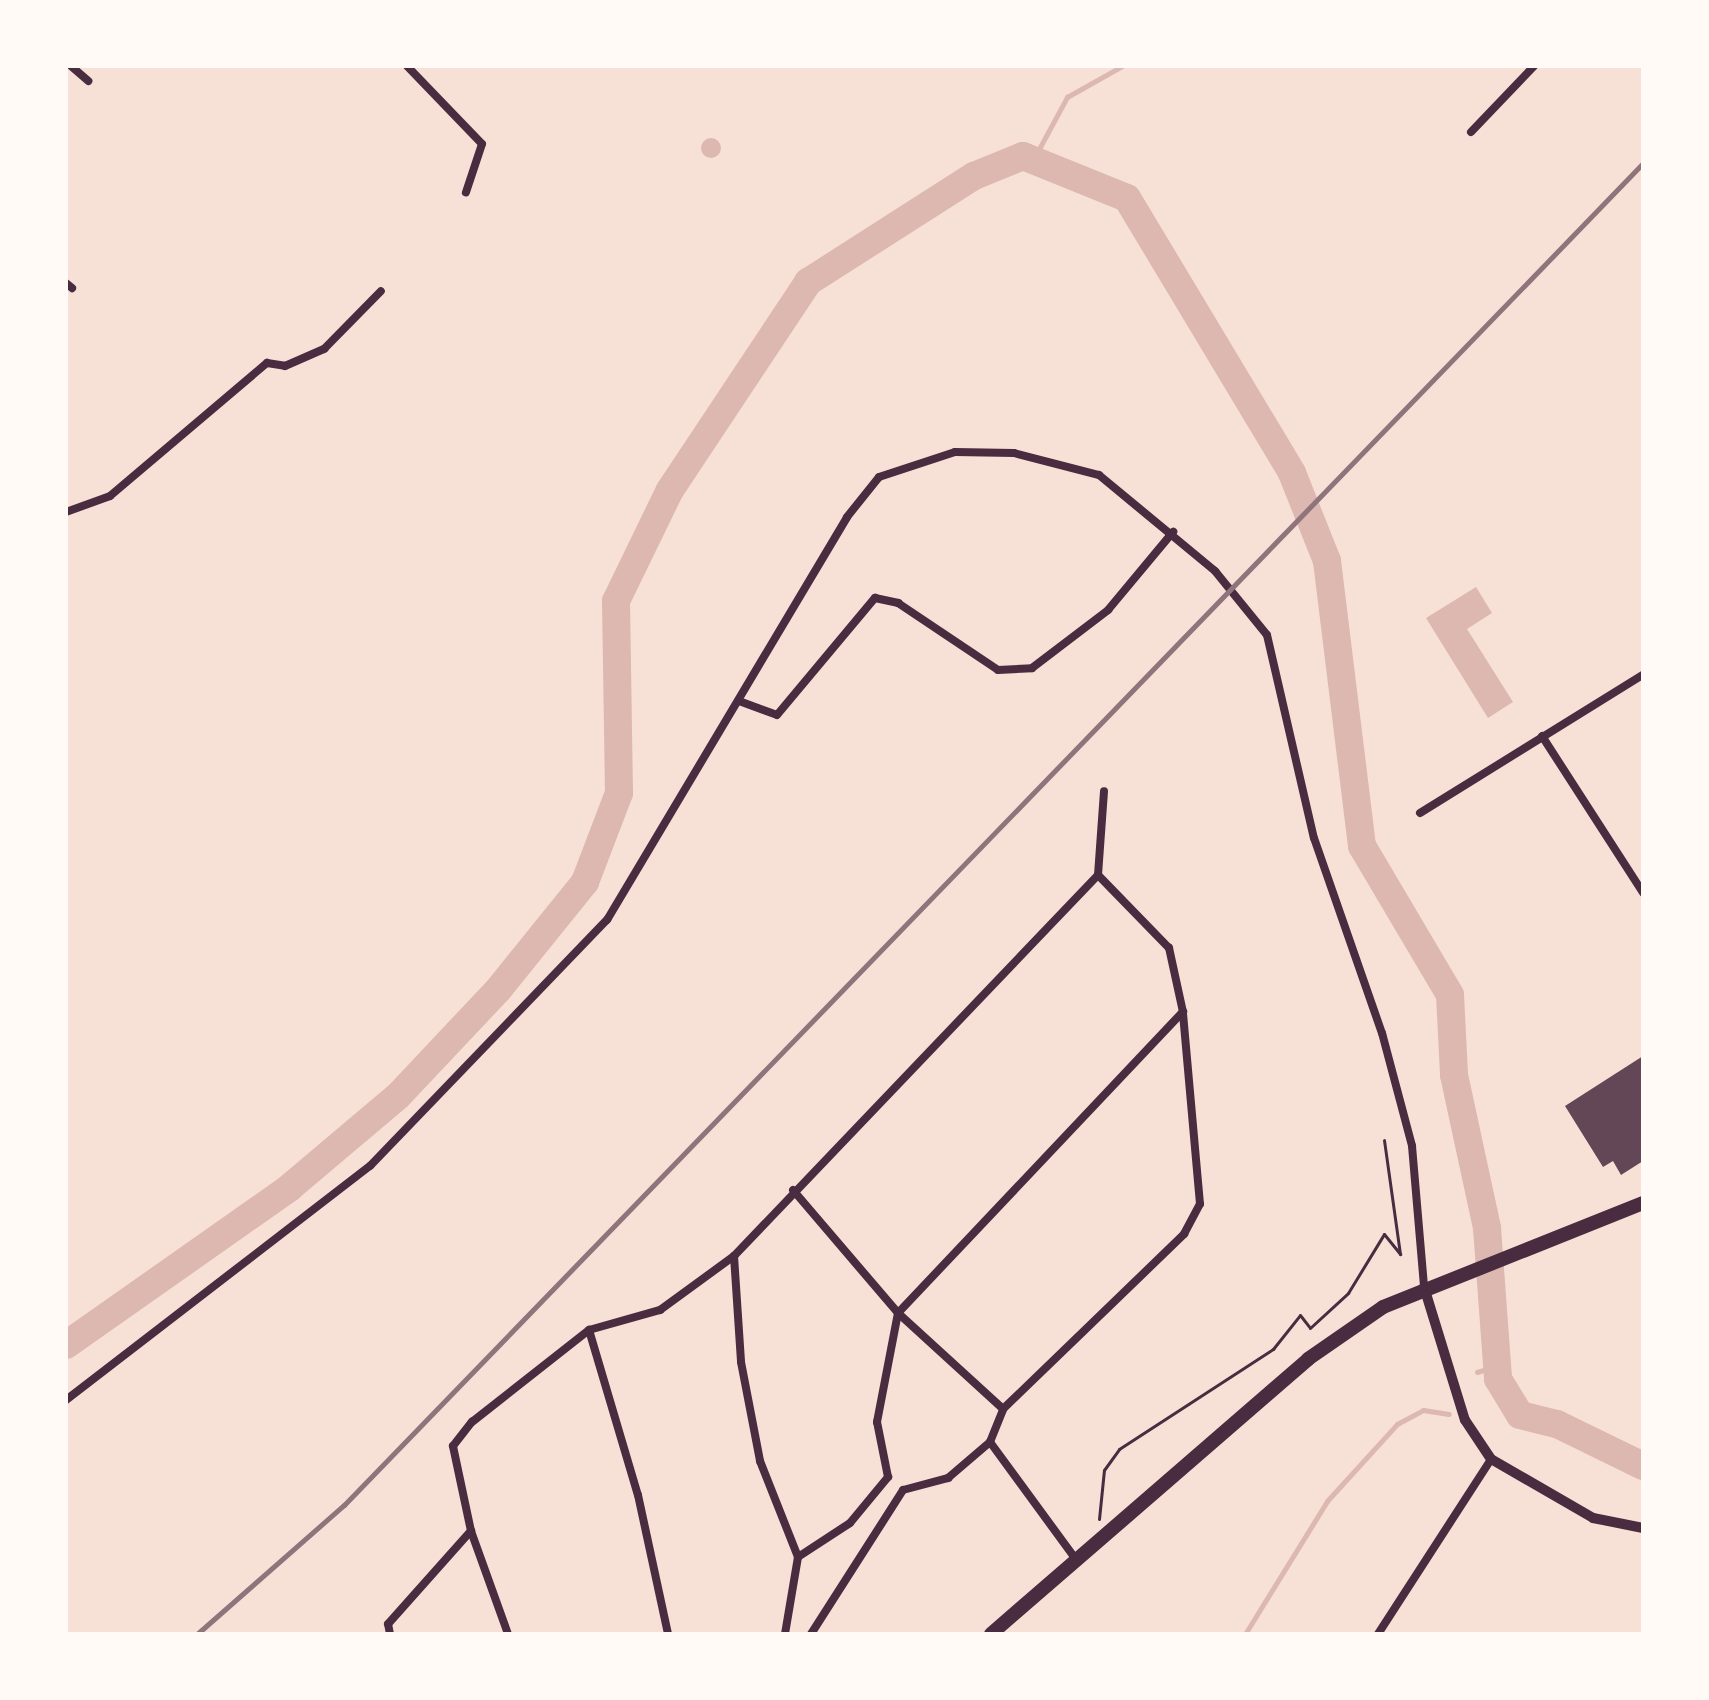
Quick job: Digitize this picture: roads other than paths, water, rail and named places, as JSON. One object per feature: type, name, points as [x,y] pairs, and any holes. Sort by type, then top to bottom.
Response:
[{"type":"main road","points":[[991,1634],[1078,1564],[1308,1359],[1424,1287],[1643,1203]]},
{"type":"street","points":[[71,66],[88,81]]},
{"type":"street","points":[[407,66],[482,144],[466,192]]},
{"type":"street","points":[[1471,132],[1534,66]]},
{"type":"street","points":[[66,512],[110,496],[267,363],[285,366],[324,349],[381,291]]},
{"type":"street","points":[[66,1400],[306,1221],[381,1155],[607,920],[847,517],[879,477],[955,452],[1054,459],[1099,475],[1173,532],[1267,635],[1314,838],[1382,1033],[1412,1146],[1424,1287],[1465,1420],[1491,1459],[1593,1518],[1643,1528]]},
{"type":"street","points":[[739,701],[777,715],[875,598],[898,603],[1008,674],[1032,668],[1108,610],[1173,532]]},
{"type":"street","points":[[1420,813],[1643,675]]},
{"type":"street","points":[[1542,736],[1643,893]]},
{"type":"street","points":[[508,1634],[471,1531],[453,1446],[472,1422],[589,1330],[660,1310],[734,1256],[793,1190],[1098,875],[1104,791]]},
{"type":"street","points":[[811,1634],[903,1490],[948,1478],[990,1442],[1003,1409],[1184,1234],[1200,1204],[1183,1012],[1169,948],[1098,875]]},
{"type":"street","points":[[903,1490],[888,1477],[877,1422],[898,1313],[1183,1012]]},
{"type":"street","points":[[793,1190],[898,1313],[1003,1409]]},
{"type":"street","points":[[734,1256],[741,1362],[760,1461],[798,1557],[785,1634]]},
{"type":"street","points":[[589,1330],[638,1495],[668,1634]]},
{"type":"street","points":[[990,1442],[1078,1564]]},
{"type":"street","points":[[1378,1634],[1491,1459]]},
{"type":"street","points":[[798,1557],[850,1523],[888,1477]]},
{"type":"street","points":[[390,1634],[388,1624],[471,1531]]},
{"type":"waterway","points":[[1033,160],[1067,97],[1122,66]]},
{"type":"waterway","points":[[66,1345],[289,1188],[398,1096],[498,990],[585,882],[619,793],[616,601],[670,490],[808,282],[974,176],[1023,156],[1127,198],[1292,473],[1327,561],[1362,846],[1450,995],[1454,1075],[1487,1228],[1498,1379],[1520,1415],[1557,1424],[1643,1466]]},
{"type":"waterway","points":[[1477,1372],[1497,1366]]},
{"type":"waterway","points":[[1245,1634],[1327,1501],[1397,1424],[1423,1410],[1449,1414]]},
{"type":"railway","points":[[197,1634],[344,1505],[1643,163]]}]
